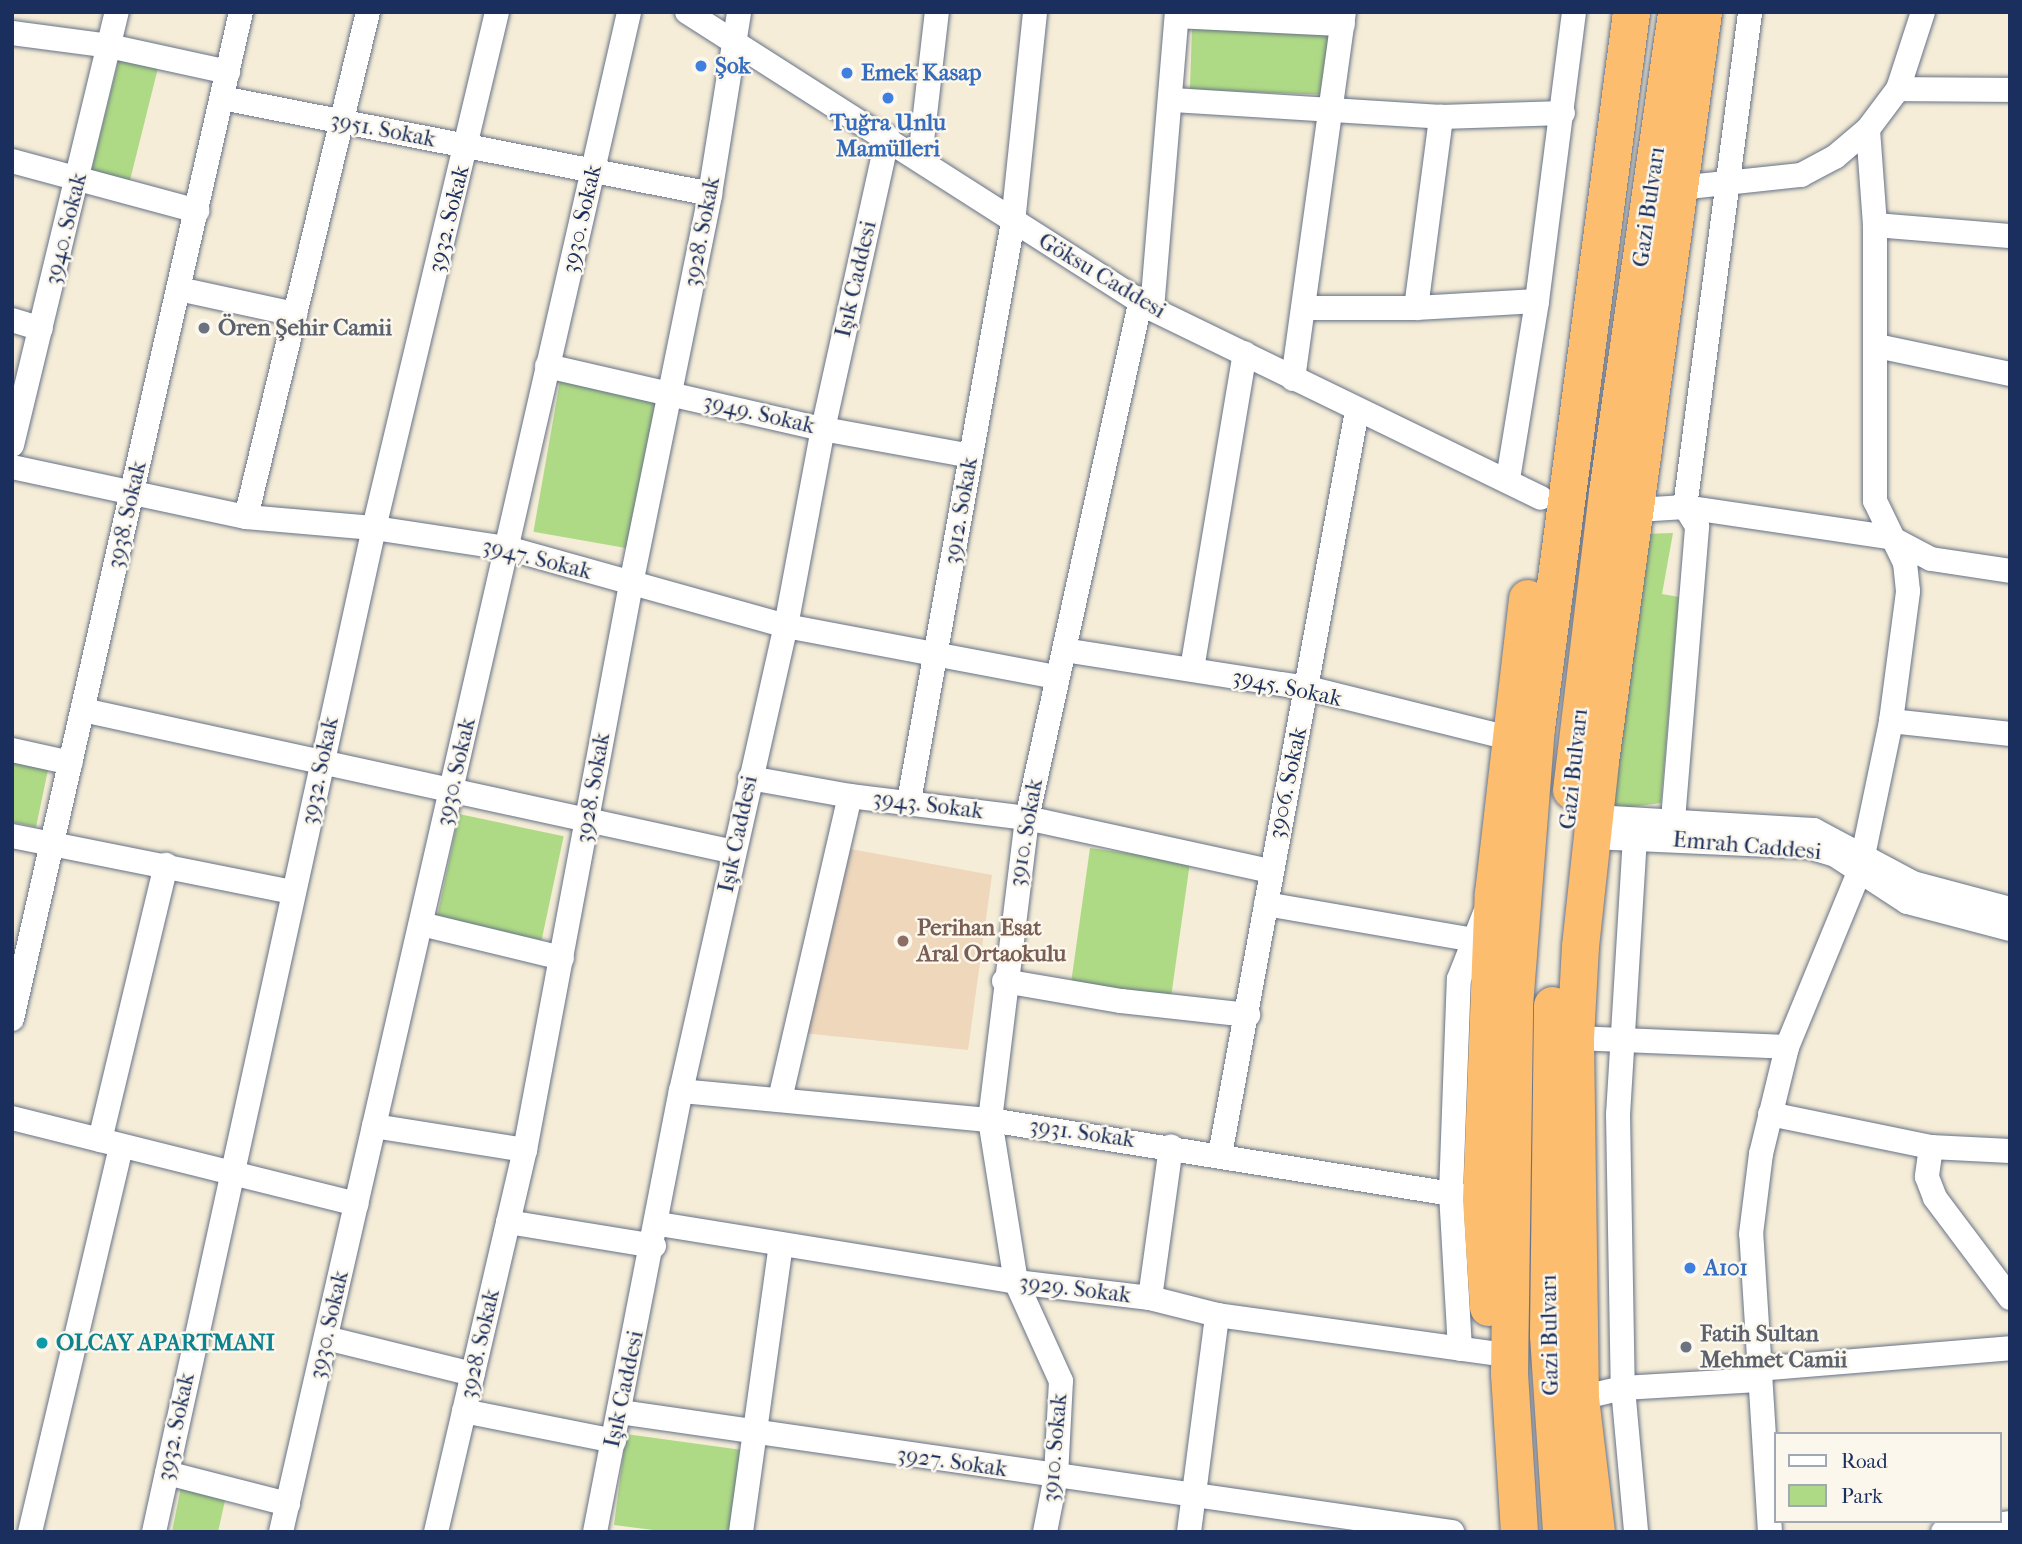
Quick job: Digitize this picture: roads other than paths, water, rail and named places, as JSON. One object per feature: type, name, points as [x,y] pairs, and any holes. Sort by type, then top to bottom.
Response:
[{"type":"highway","points":[[1514,1449],[1475,1351],[1466,1196],[1508,738],[1609,12]]},
{"type":"highway","name":"Gazi Bulvarı","points":[[1519,1532],[1509,1374],[1514,1005],[1535,742],[1631,12]]},
{"type":"highway","name":"Gazi Bulvarı","points":[[1561,1532],[1556,1489],[1548,1335],[1551,1018],[1570,802],[1607,492],[1676,12]]},
{"type":"highway","points":[[1596,1532],[1580,1398],[1575,1038],[1593,827],[1703,12]]},
{"type":"highway","points":[[1556,1489],[1567,1532]]},
{"type":"street","name":"3940. Sokak","points":[[12,445],[117,12]]},
{"type":"street","name":"3938. Sokak","points":[[12,1018],[241,12]]},
{"type":"street","points":[[246,517],[368,12]]},
{"type":"street","name":"3932. Sokak","points":[[154,1532],[229,1174],[374,528],[497,12]]},
{"type":"street","name":"3930. Sokak","points":[[282,1532],[629,12]]},
{"type":"street","name":"Göksu Caddesi","points":[[687,12],[888,137],[1013,222],[1147,304],[1357,411],[1508,479],[1541,498]]},
{"type":"street","name":"3928. Sokak","points":[[436,1532],[525,1150],[631,583],[710,194],[737,42],[739,12]]},
{"type":"street","points":[[920,158],[937,12]]},
{"type":"street","name":"3912. Sokak","points":[[909,801],[1013,222],[1035,12]]},
{"type":"street","points":[[1508,479],[1537,302],[1574,12]]},
{"type":"street","points":[[1673,820],[1697,526],[1685,507],[1750,12]]},
{"type":"street","points":[[1679,188],[1727,185],[1801,175],[1835,157],[1868,129],[1898,89],[1923,12]]},
{"type":"street","points":[[1177,14],[1343,18],[1305,308],[1293,379]]},
{"type":"street","name":"3910. Sokak","points":[[1045,1532],[1055,1476],[1060,1381],[1016,1282],[990,1120],[1004,981],[1027,818],[1057,677],[1147,304],[1173,100],[1177,14]]},
{"type":"street","points":[[12,33],[109,46],[228,72]]},
{"type":"street","points":[[1898,89],[2010,90]]},
{"type":"street","name":"3951. Sokak","points":[[222,98],[594,168],[710,194]]},
{"type":"street","points":[[1173,100],[1332,107],[1441,117],[1563,113]]},
{"type":"street","points":[[1416,309],[1441,117]]},
{"type":"street","points":[[1770,1532],[1757,1374],[1751,1234],[1770,1114],[1787,1046],[1861,862],[1891,721],[1909,591],[1905,563],[1889,537],[1875,501],[1875,225],[1868,129]]},
{"type":"street","name":"Işık Caddesi","points":[[595,1532],[656,1235],[681,1091],[786,626],[823,429],[888,137]]},
{"type":"street","points":[[12,161],[197,211]]},
{"type":"street","points":[[1875,225],[2010,236]]},
{"type":"street","points":[[179,289],[295,314]]},
{"type":"street","points":[[1305,308],[1416,309],[1537,302]]},
{"type":"street","points":[[12,320],[41,328]]},
{"type":"street","points":[[1877,346],[2010,374]]},
{"type":"street","points":[[1192,669],[1245,353]]},
{"type":"street","name":"3949. Sokak","points":[[547,366],[823,429],[971,456]]},
{"type":"street","name":"3906. Sokak","points":[[1220,1155],[1248,1015],[1270,871],[1308,688],[1357,411]]},
{"type":"street","name":"3947. Sokak","points":[[12,467],[246,517],[374,528],[507,548],[786,626],[1057,677]]},
{"type":"street","points":[[1637,510],[1685,507],[1889,537],[1931,559],[2010,571]]},
{"type":"street","name":"3945. Sokak","points":[[1064,650],[1308,688],[1508,738]]},
{"type":"street","points":[[83,710],[321,765],[452,790],[734,852]]},
{"type":"street","points":[[1891,721],[2010,734]]},
{"type":"street","points":[[12,750],[71,763]]},
{"type":"street","name":"3943. Sokak","points":[[750,778],[850,796],[909,801],[1027,818],[1270,871]]},
{"type":"street","points":[[780,1099],[850,796]]},
{"type":"street","name":"Emrah Caddesi","points":[[1593,827],[1673,820],[1814,830],[1861,862],[1908,902],[2010,929]]},
{"type":"street","name":"Emrah Caddesi","points":[[1593,827],[1635,837],[1809,847],[1861,862],[1913,883],[2010,909]]},
{"type":"street","points":[[12,835],[52,846],[166,865],[293,892]]},
{"type":"street","points":[[1635,837],[1620,1039],[1623,1388],[1636,1532]]},
{"type":"street","points":[[30,1532],[166,865]]},
{"type":"street","points":[[1466,1196],[1459,979],[1493,893]]},
{"type":"street","points":[[1266,904],[1474,940]]},
{"type":"street","points":[[421,924],[562,957]]},
{"type":"street","points":[[1004,981],[1121,1001],[1248,1015]]},
{"type":"street","points":[[1575,1038],[1787,1046]]},
{"type":"street","name":"3931. Sokak","points":[[681,1091],[990,1120],[1171,1146],[1466,1196]]},
{"type":"street","points":[[1770,1114],[1931,1147],[2010,1151]]},
{"type":"street","points":[[12,1118],[356,1205]]},
{"type":"street","points":[[374,1126],[525,1150]]},
{"type":"street","points":[[1150,1298],[1171,1146]]},
{"type":"street","points":[[1931,1147],[1927,1177],[1935,1198],[2010,1298]]},
{"type":"street","name":"3929. Sokak","points":[[509,1222],[782,1245],[1016,1282],[1150,1298],[1217,1315],[1475,1351]]},
{"type":"street","points":[[741,1532],[782,1245]]},
{"type":"street","points":[[1189,1532],[1217,1315]]},
{"type":"street","points":[[326,1338],[473,1374]]},
{"type":"street","points":[[1580,1398],[1623,1388],[2010,1348]]},
{"type":"street","points":[[464,1411],[614,1441]]},
{"type":"street","name":"3927. Sokak","points":[[620,1412],[754,1434],[1450,1532]]},
{"type":"street","points":[[167,1473],[288,1504]]},
{"type":"street","points":[[1943,1532],[2010,1522]]},
{"type":"place","name":"Şok","points":[[701,66]]},
{"type":"place","name":"Emek Kasap","points":[[847,73]]},
{"type":"place","name":"Tuğra Unlu Mamülleri","points":[[888,98]]},
{"type":"place","name":"Ören Şehir Camii","points":[[204,328]]},
{"type":"place","name":"Perihan Esat Aral Ortaokulu","points":[[903,941]]},
{"type":"place","name":"A101","points":[[1690,1268]]},
{"type":"place","name":"OLCAY APARTMANI","points":[[42,1343]]},
{"type":"place","name":"Fatih Sultan Mehmet Camii","points":[[1686,1347]]}]
